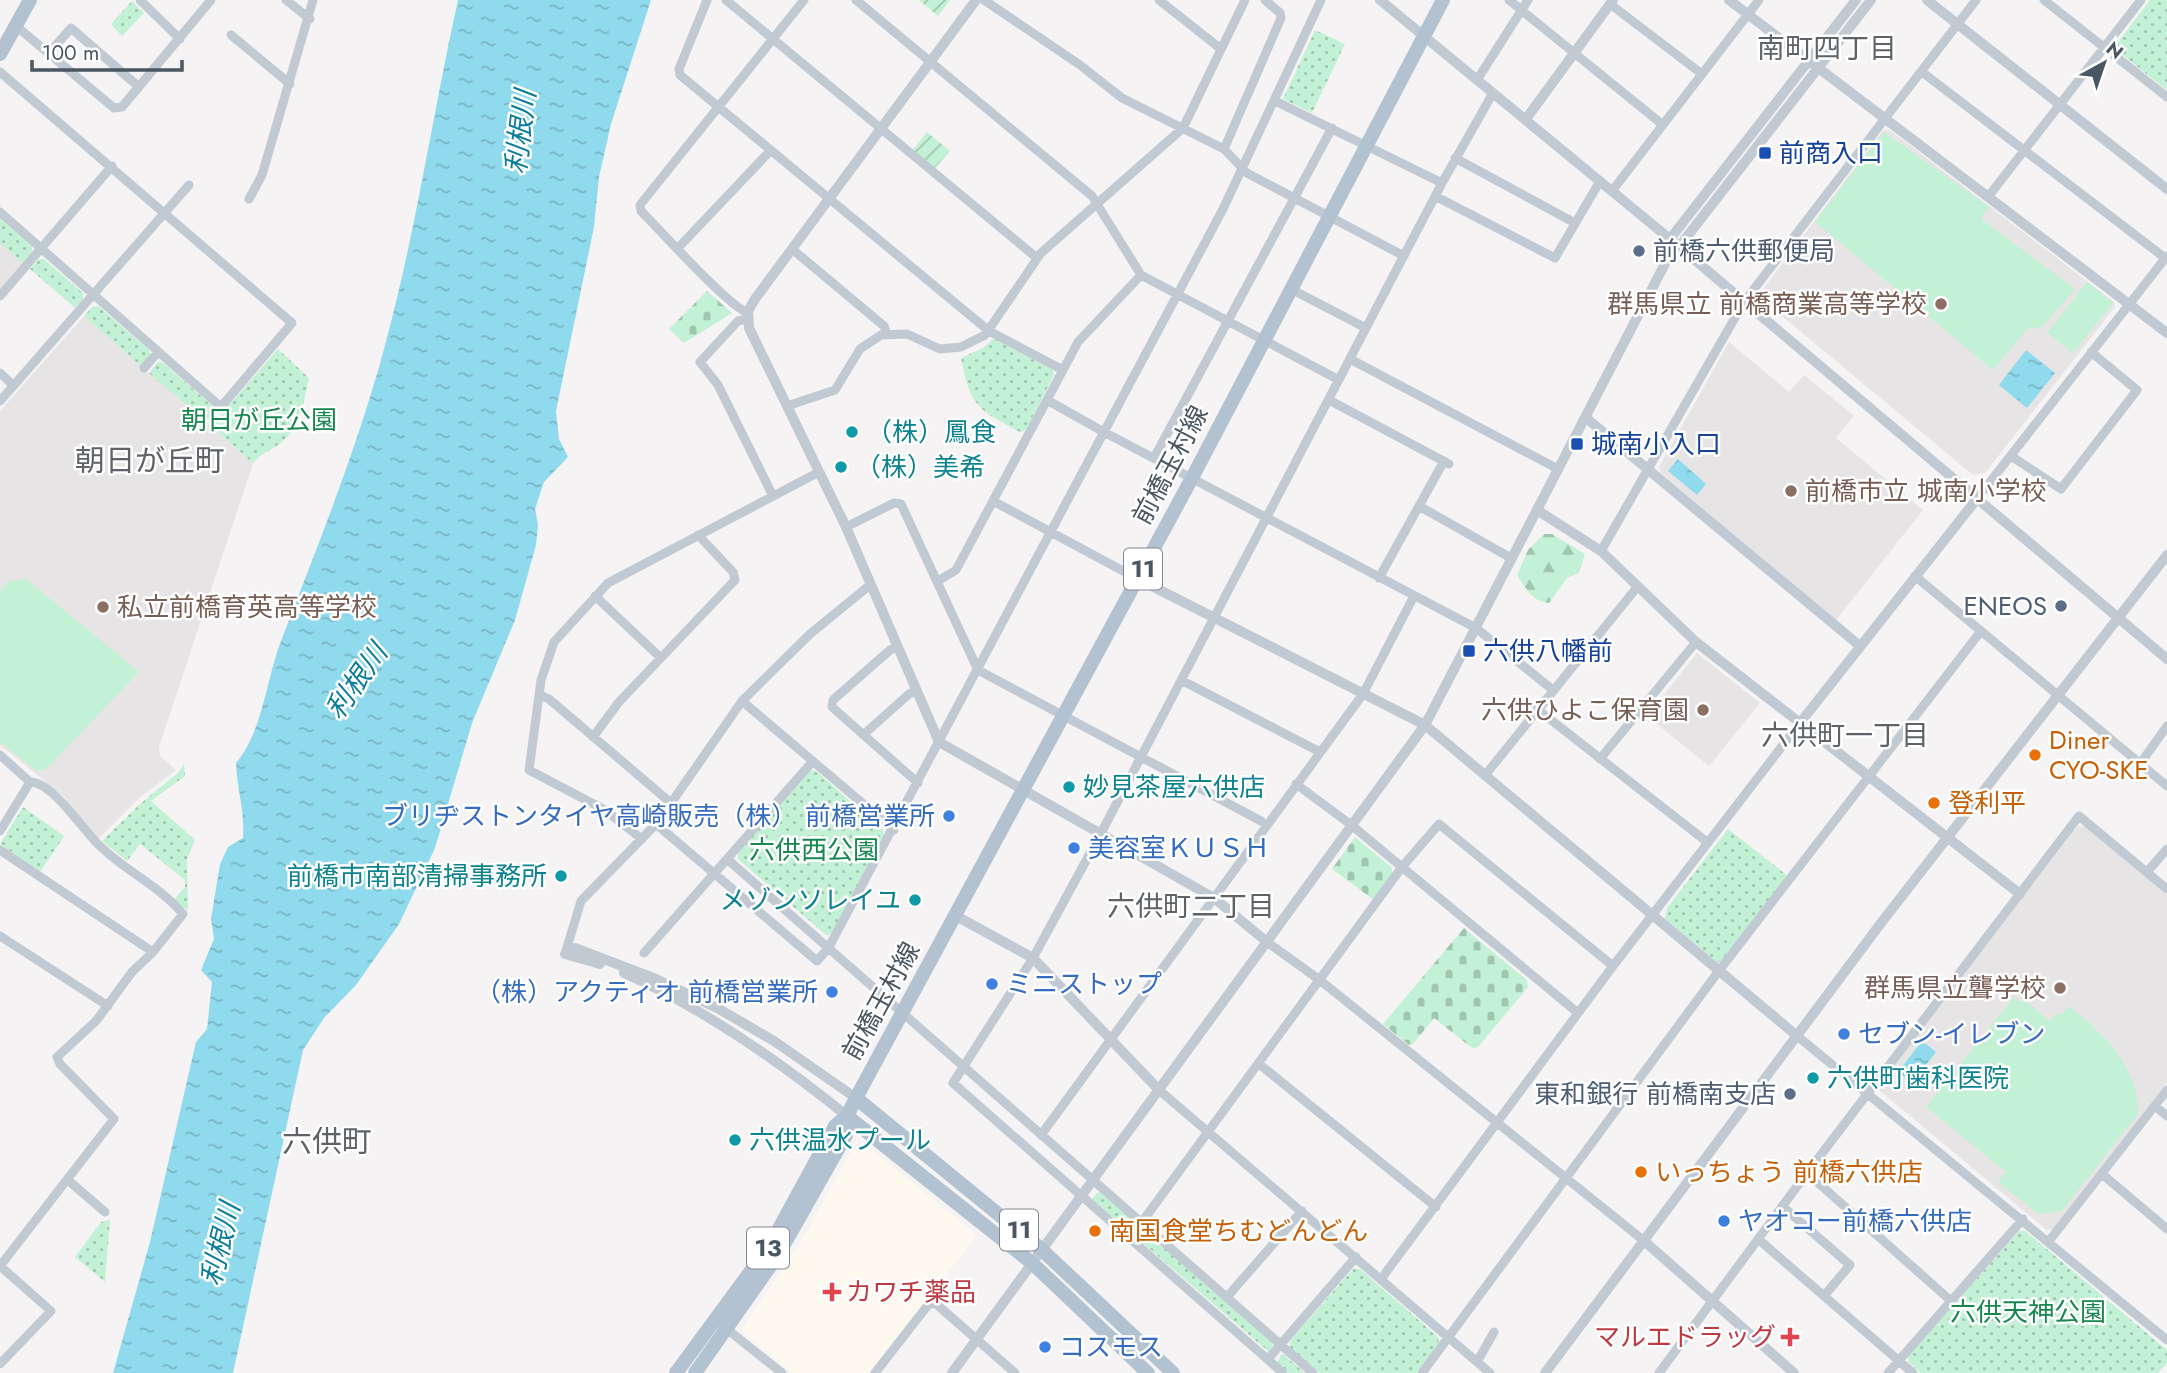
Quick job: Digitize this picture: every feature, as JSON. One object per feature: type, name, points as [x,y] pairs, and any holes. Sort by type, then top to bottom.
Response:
[{"type":"main road","points":[[0,54],[30,0]]},
{"type":"main road","name":"前橋玉村線","points":[[847,1116],[1192,478],[1289,288],[1443,0]]},
{"type":"main road","name":"前橋玉村線","points":[[856,1098],[1041,1249],[1172,1373]]},
{"type":"main road","name":"11","points":[[847,1116],[1032,1263],[1148,1373]]},
{"type":"main road","name":"13","points":[[695,1373],[770,1245],[835,1126],[847,1116]]},
{"type":"main road","name":"13","points":[[676,1373],[722,1324]]},
{"type":"street","points":[[140,0],[180,39]]},
{"type":"street","points":[[16,26],[114,108],[122,107],[211,0]]},
{"type":"street","points":[[286,0],[310,19]]},
{"type":"street","points":[[249,199],[262,175],[310,19],[313,0]]},
{"type":"street","points":[[707,0],[679,72],[989,331],[1063,370]]},
{"type":"street","points":[[726,0],[1037,258]]},
{"type":"street","points":[[804,0],[640,205],[641,211],[747,316],[846,527],[939,742],[1214,898],[1643,1240],[1794,1373]]},
{"type":"street","points":[[856,0],[1097,201],[1141,275],[1339,380]]},
{"type":"street","points":[[773,496],[718,385],[700,362],[738,321],[747,316],[792,249],[976,0]]},
{"type":"street","points":[[984,0],[1080,65],[1122,98],[1224,149],[1243,169],[1294,199],[1404,256]]},
{"type":"street","points":[[1159,0],[1221,49]]},
{"type":"street","points":[[787,406],[835,390],[862,347],[887,334],[907,334],[946,349],[969,345],[989,331],[1037,258],[1097,201],[1183,128],[1245,0]]},
{"type":"street","points":[[1224,149],[1281,18],[1280,13],[1265,0]]},
{"type":"street","points":[[656,824],[817,961],[829,947],[894,830],[1101,431],[1243,169],[1321,0]]},
{"type":"street","points":[[1380,0],[1670,239],[2167,659]]},
{"type":"street","points":[[1509,0],[1663,125]]},
{"type":"street","points":[[1477,80],[1528,0]]},
{"type":"street","points":[[1729,0],[2167,333]]},
{"type":"street","points":[[1612,191],[1759,0]]},
{"type":"street","points":[[952,1373],[1425,725],[1668,258],[1670,239],[1856,0]]},
{"type":"street","points":[[1668,258],[1680,248],[1871,0]]},
{"type":"street","points":[[1927,0],[2167,189]]},
{"type":"street","points":[[1601,551],[1744,302],[1976,0]]},
{"type":"street","points":[[2044,0],[2167,97]]},
{"type":"street","points":[[1987,197],[2141,0]]},
{"type":"street","points":[[1526,119],[1611,2],[1702,74]]},
{"type":"street","points":[[48,53],[71,28],[139,87]]},
{"type":"street","points":[[231,35],[289,84]]},
{"type":"street","points":[[0,72],[292,323],[221,407],[0,212]]},
{"type":"street","points":[[1381,1279],[1707,842],[2166,257],[1922,72]]},
{"type":"street","points":[[1283,1373],[953,1083],[1033,958],[1215,619],[1455,158],[1493,93]]},
{"type":"street","points":[[1275,101],[1442,183]]},
{"type":"street","points":[[1154,458],[1332,128]]},
{"type":"street","points":[[678,248],[771,150]]},
{"type":"street","points":[[1455,158],[1575,223]]},
{"type":"street","points":[[0,296],[112,166]]},
{"type":"street","points":[[1435,196],[1552,257],[1559,254],[1600,181]]},
{"type":"street","points":[[0,401],[189,185]]},
{"type":"street","points":[[792,249],[884,326],[887,334]]},
{"type":"street","points":[[938,582],[956,570],[1087,330],[1141,275]]},
{"type":"street","points":[[1289,288],[1366,328]]},
{"type":"street","points":[[144,368],[158,352]]},
{"type":"street","points":[[2011,456],[2061,489],[2137,390],[2091,352]]},
{"type":"street","points":[[1350,359],[1558,469]]},
{"type":"street","points":[[0,373],[13,385]]},
{"type":"street","points":[[1047,400],[1476,628],[1553,690]]},
{"type":"street","points":[[1329,400],[1447,462],[1379,578]]},
{"type":"street","points":[[1585,417],[1860,646]]},
{"type":"street","points":[[642,839],[605,810],[529,770],[541,680],[554,642],[613,579],[819,472]]},
{"type":"street","points":[[993,501],[1215,619],[1425,725],[1718,972],[2023,1219],[2167,1340]]},
{"type":"street","points":[[846,527],[894,503],[901,504],[978,670],[1261,821]]},
{"type":"street","points":[[1419,506],[1511,558]]},
{"type":"street","points":[[1537,510],[1601,551],[1696,642],[2020,894]]},
{"type":"street","points":[[593,737],[620,702],[735,580],[733,572],[698,536]]},
{"type":"street","points":[[1545,1373],[1797,1035],[2167,555]]},
{"type":"street","points":[[1914,576],[2167,786]]},
{"type":"street","points":[[565,954],[581,901],[656,824],[742,701],[810,634],[870,585]]},
{"type":"street","points":[[1486,774],[1638,586]]},
{"type":"street","points":[[595,596],[661,658]]},
{"type":"street","points":[[1041,1135],[1363,694],[1414,596]]},
{"type":"street","points":[[1422,1373],[1718,972],[1981,631]]},
{"type":"street","points":[[1600,759],[1696,642]]},
{"type":"street","points":[[897,647],[890,650],[832,704],[834,710],[918,783]]},
{"type":"street","points":[[1181,680],[1320,752]]},
{"type":"street","points":[[863,735],[909,694],[916,691]]},
{"type":"street","points":[[540,695],[549,699],[671,803]]},
{"type":"street","points":[[742,701],[894,830]]},
{"type":"street","points":[[1537,709],[1707,842]]},
{"type":"street","points":[[2140,764],[2167,726]]},
{"type":"street","points":[[0,755],[30,782],[41,784],[75,817],[97,844],[182,911],[182,917],[132,972],[108,1006],[56,1059],[114,1116],[69,1181],[0,1266],[51,1311],[0,1364]]},
{"type":"street","points":[[644,953],[812,762]]},
{"type":"street","points":[[0,831],[30,782]]},
{"type":"street","points":[[1296,784],[1352,825],[1578,1013]]},
{"type":"street","points":[[1663,1371],[1807,1172],[2079,816],[2167,889]]},
{"type":"street","points":[[1142,1222],[1402,867],[1439,824],[1613,966]]},
{"type":"street","points":[[0,849],[153,952]]},
{"type":"street","points":[[2147,872],[2167,849]]},
{"type":"street","points":[[727,859],[1313,1373]]},
{"type":"street","points":[[956,916],[1033,958],[1160,1090],[1490,1373]]},
{"type":"street","points":[[0,936],[108,1006]]},
{"type":"street","points":[[565,954],[575,948],[701,999],[774,1041],[856,1098]]},
{"type":"street","points":[[565,954],[621,971],[690,1008],[790,1070],[847,1116]]},
{"type":"street","points":[[1259,1064],[1436,1207]]},
{"type":"street","points":[[2049,1241],[2167,1090]]},
{"type":"street","points":[[2155,1106],[2167,1116]]},
{"type":"street","points":[[1807,1172],[1951,1301]]},
{"type":"street","points":[[2102,1174],[2167,1229]]},
{"type":"street","points":[[69,1181],[105,1212]]},
{"type":"street","points":[[1782,1206],[1850,1265],[1824,1296]]},
{"type":"street","points":[[1227,1297],[1302,1211]]},
{"type":"street","points":[[1888,1373],[2023,1219]]},
{"type":"street","points":[[1758,1239],[1913,1373]]},
{"type":"street","points":[[1268,1359],[1356,1257]]},
{"type":"street","points":[[876,1373],[931,1303],[937,1304],[1015,1373]]},
{"type":"street","points":[[722,1324],[782,1373]]},
{"type":"street","points":[[1477,1362],[1494,1332]]},
{"type":"shaded area","name":"群馬県立 前橋商業高等学校","points":[[1883,130],[1890,130],[2114,302],[2115,307],[1985,473],[1973,475],[1758,296]]},
{"type":"shaded area","points":[[0,243],[22,263],[0,289]]},
{"type":"shaded area","name":"私立前橋育英高等学校","points":[[84,316],[253,463],[159,747],[160,756],[176,770],[139,798],[98,839],[66,802],[67,799],[0,745],[0,411]]},
{"type":"shaded area","name":"前橋市立 城南小学校","points":[[1729,342],[1789,392],[1804,375],[1854,416],[1836,438],[1923,510],[1836,620],[1660,472],[1659,467]]},
{"type":"shaded area","name":"六供ひよこ保育園","points":[[1697,653],[1760,703],[1709,766],[1647,716]]},
{"type":"shaded area","name":"群馬県立聾学校","points":[[2078,826],[2087,827],[2167,895],[2167,1082],[2053,1229],[2047,1230],[1879,1090],[1878,1084]]},
{"type":"shaded area","points":[[868,1147],[977,1235],[869,1373],[792,1373],[741,1331],[801,1242],[851,1151]]},
{"type":"green space","points":[[919,0],[950,0],[938,16]]},
{"type":"green space","points":[[2150,0],[2167,0],[2167,90],[2116,50],[2115,46]]},
{"type":"green space","points":[[132,1],[144,13],[122,36],[111,24]]},
{"type":"green space","points":[[1315,30],[1345,44],[1312,113],[1283,99]]},
{"type":"green space","points":[[927,132],[950,151],[933,170],[911,152]]},
{"type":"green space","points":[[1884,132],[1989,207],[1981,219],[2075,289],[2042,327],[2027,329],[1993,370],[1815,222]]},
{"type":"green space","points":[[0,218],[32,246],[32,252],[22,263],[0,243]]},
{"type":"green space","points":[[39,259],[44,259],[83,293],[83,299],[75,308],[30,269]]},
{"type":"green space","points":[[2087,282],[2113,303],[2073,353],[2047,333]]},
{"type":"green space","points":[[707,291],[732,313],[684,343],[669,329]]},
{"type":"green space","points":[[98,306],[149,350],[150,355],[141,366],[84,316],[92,307]]},
{"type":"green space","points":[[994,338],[1053,370],[1054,375],[1026,430],[1020,432],[994,418],[978,405],[964,374],[961,358],[983,348]]},
{"type":"green space","name":"朝日が丘公園","points":[[278,349],[309,378],[305,397],[290,434],[253,463],[211,426]]},
{"type":"green space","points":[[158,362],[162,362],[215,408],[215,412],[206,422],[149,373]]},
{"type":"green space","points":[[1544,534],[1552,534],[1585,554],[1579,573],[1567,578],[1549,603],[1534,597],[1517,575],[1528,550]]},
{"type":"green space","points":[[26,579],[139,672],[45,770],[35,770],[0,742],[0,592],[8,581]]},
{"type":"green space","points":[[184,764],[185,776],[151,801],[195,840],[187,859],[188,910],[173,901],[185,887],[185,880],[140,844],[127,861],[102,841],[140,804],[179,772]]},
{"type":"green space","name":"六供西公園","points":[[810,770],[816,771],[883,830],[884,835],[832,934],[826,935],[738,859],[738,853]]},
{"type":"green space","points":[[23,807],[64,836],[40,872],[0,844]]},
{"type":"green space","points":[[1728,829],[1788,876],[1723,961],[1717,962],[1665,919],[1667,908]]},
{"type":"green space","points":[[1355,837],[1392,868],[1392,874],[1374,900],[1332,869]]},
{"type":"green space","points":[[1464,928],[1527,980],[1528,987],[1478,1047],[1472,1048],[1434,1018],[1413,1044],[1409,1045],[1383,1024]]},
{"type":"green space","points":[[2014,997],[2021,1003],[2024,1000],[2050,1021],[2057,1013],[2061,1015],[2069,1006],[2117,1052],[2126,1066],[2137,1097],[2138,1114],[2062,1211],[2038,1214],[1998,1182],[2006,1172],[1926,1107]]},
{"type":"green space","points":[[1100,1191],[1273,1344],[1269,1352],[1092,1199]]},
{"type":"green space","points":[[110,1220],[105,1282],[75,1257],[101,1222]]},
{"type":"green space","name":"六供天神公園","points":[[2019,1231],[2025,1231],[2167,1350],[2167,1363],[2158,1373],[1921,1373],[1909,1362],[1908,1356]]},
{"type":"green space","points":[[1353,1269],[1360,1269],[1438,1337],[1439,1343],[1416,1373],[1320,1373],[1290,1347],[1290,1341]]},
{"type":"green space","points":[[1281,1354],[1305,1373],[1289,1373],[1278,1363]]},
{"type":"water","name":"利根川","points":[[458,0],[651,0],[611,124],[599,177],[594,227],[556,411],[559,439],[568,457],[544,482],[535,509],[538,525],[536,545],[515,620],[472,723],[435,848],[399,924],[356,985],[324,1018],[303,1050],[233,1373],[113,1373],[150,1242],[196,1042],[207,1029],[212,982],[201,970],[214,939],[211,919],[220,864],[228,847],[243,838],[236,763],[258,721],[281,641],[340,485],[379,366],[409,245]]},
{"type":"water","points":[[2026,350],[2055,373],[2027,408],[1999,385]]},
{"type":"water","points":[[1678,459],[1706,484],[1697,495],[1668,471]]},
{"type":"water","points":[[1922,1041],[1936,1052],[1912,1083],[1898,1072]]},
{"type":"place","name":"前商入口","points":[[1765,153]]},
{"type":"place","name":"前橋六供郵便局","points":[[1639,251]]},
{"type":"place","name":"群馬県立 前橋商業高等学校","points":[[1941,304]]},
{"type":"place","name":"（株）鳳食","points":[[852,432]]},
{"type":"place","name":"城南小入口","points":[[1577,444]]},
{"type":"place","name":"（株）美希","points":[[841,467]]},
{"type":"place","name":"前橋市立 城南小学校","points":[[1791,491]]},
{"type":"place","name":"ENEOS","points":[[2061,606]]},
{"type":"place","name":"私立前橋育英高等学校","points":[[103,607]]},
{"type":"place","name":"六供八幡前","points":[[1469,651]]},
{"type":"place","name":"六供ひよこ保育園","points":[[1703,710]]},
{"type":"place","name":"Diner CYO-SKE","points":[[2035,755]]},
{"type":"place","name":"妙見茶屋六供店","points":[[1069,787]]},
{"type":"place","name":"登利平","points":[[1934,803]]},
{"type":"place","name":"ブリヂストンタイヤ高崎販売（株） 前橋営業所","points":[[949,816]]},
{"type":"place","name":"美容室ＫＵＳＨ","points":[[1074,848]]},
{"type":"place","name":"前橋市南部清掃事務所","points":[[561,876]]},
{"type":"place","name":"メゾンソレイユ","points":[[915,900]]},
{"type":"place","name":"ミニストップ","points":[[992,984]]},
{"type":"place","name":"群馬県立聾学校","points":[[2060,988]]},
{"type":"place","name":"（株）アクティオ 前橋営業所","points":[[832,992]]},
{"type":"place","name":"セブン-イレブン","points":[[1844,1034]]},
{"type":"place","name":"六供町歯科医院","points":[[1813,1078]]},
{"type":"place","name":"東和銀行 前橋南支店","points":[[1790,1094]]},
{"type":"place","name":"六供温水プール","points":[[735,1140]]},
{"type":"place","name":"いっちょう 前橋六供店","points":[[1641,1172]]},
{"type":"place","name":"ヤオコー前橋六供店","points":[[1724,1221]]},
{"type":"place","name":"南国食堂ちむどんどん","points":[[1095,1231]]},
{"type":"place","name":"カワチ薬品","points":[[832,1292]]},
{"type":"place","name":"マルエドラッグ","points":[[1790,1337]]},
{"type":"place","name":"コスモス","points":[[1045,1347]]},
{"type":"district","name":"南町四丁目","points":[[1827,48]]},
{"type":"district","name":"朝日が丘町","points":[[150,461]]},
{"type":"district","name":"六供町一丁目","points":[[1845,735]]},
{"type":"district","name":"六供町二丁目","points":[[1191,906]]},
{"type":"district","name":"六供町","points":[[327,1142]]}]
